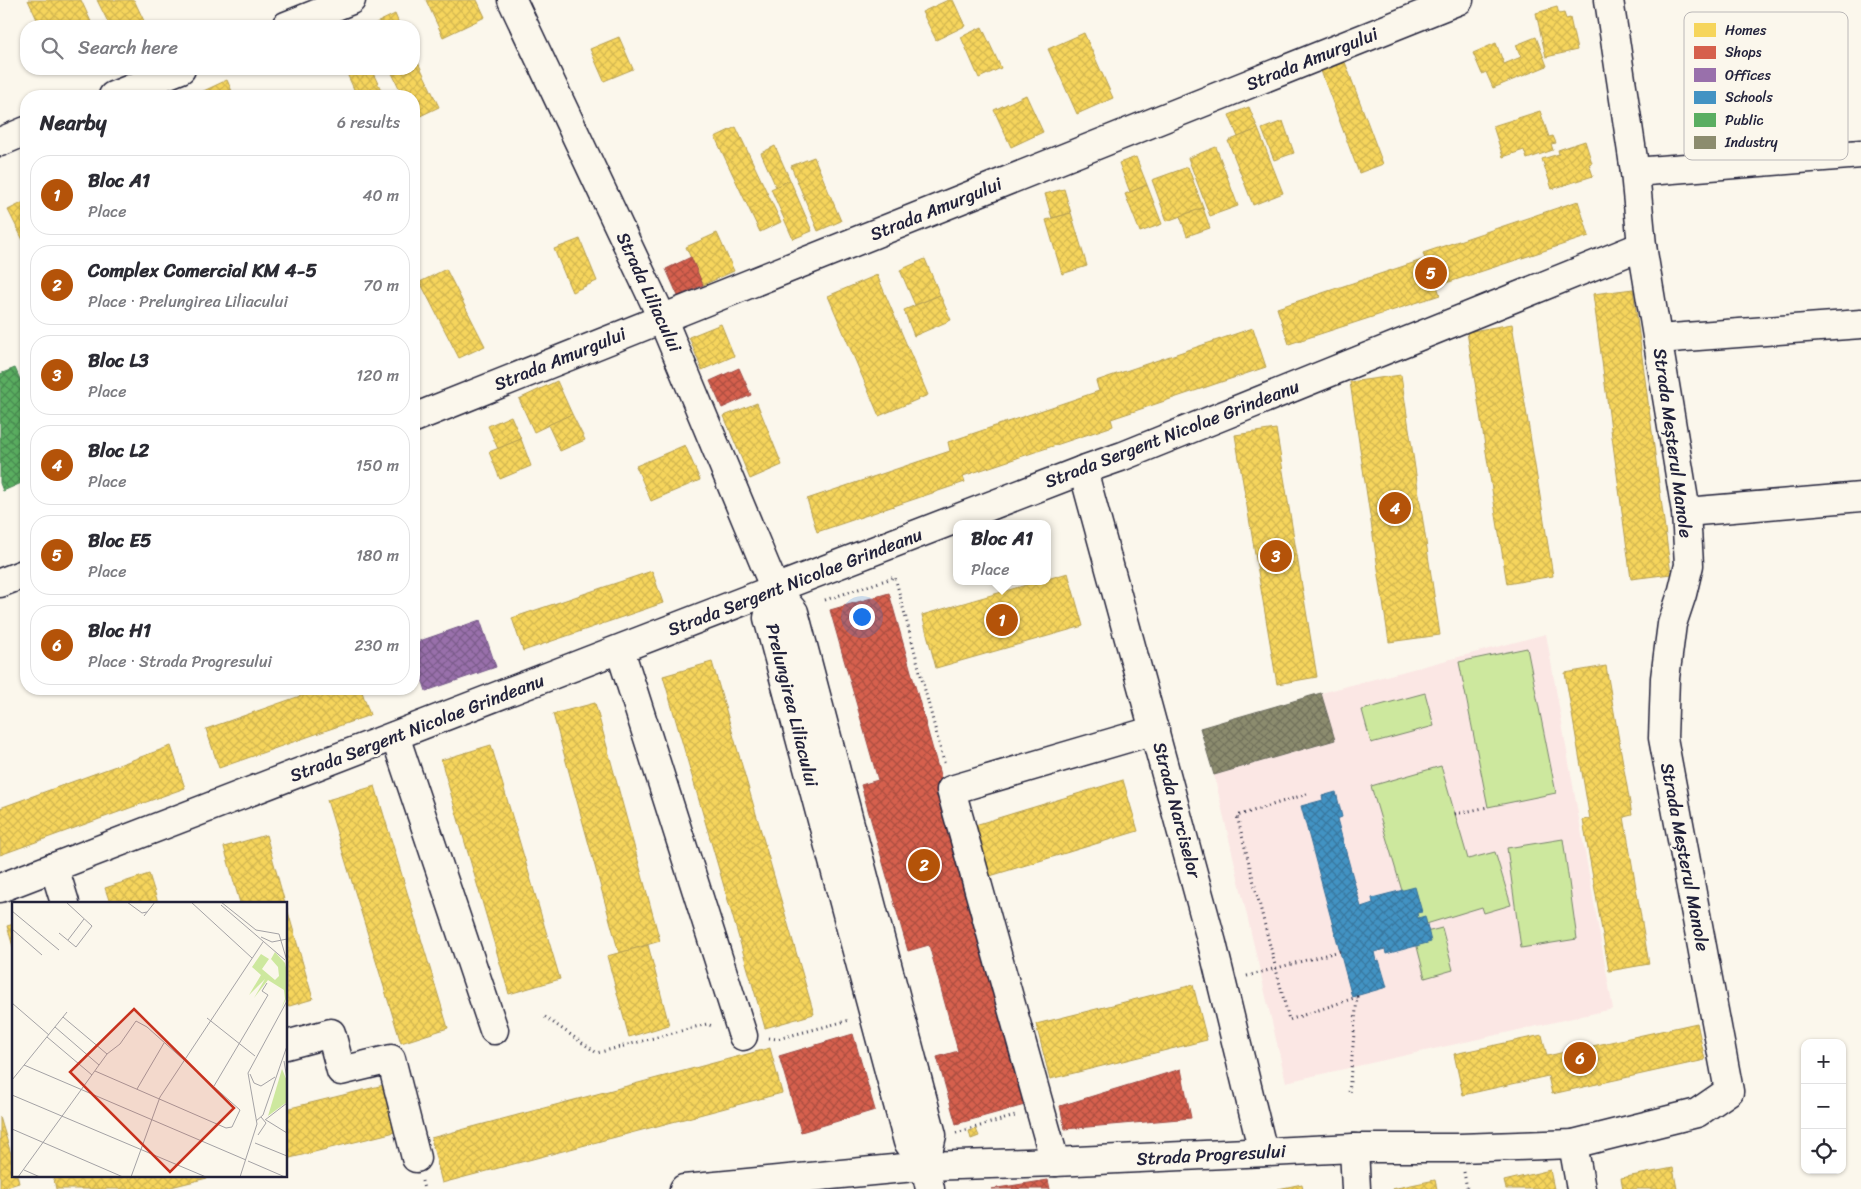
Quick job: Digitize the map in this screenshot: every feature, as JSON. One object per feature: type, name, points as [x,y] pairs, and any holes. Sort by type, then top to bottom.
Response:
[{"type":"street","points":[[301,20],[351,0]]},
{"type":"street","name":"Strada Liliacului","points":[[512,0],[662,318],[775,589]]},
{"type":"street","name":"Strada Amurgului","points":[[420,416],[1459,0]]},
{"type":"street","name":"Strada Meșterul Manole","points":[[1609,0],[1634,172],[1642,246],[1686,512],[1689,565],[1672,624],[1665,678],[1663,738],[1729,1091]]},
{"type":"street","points":[[128,90],[166,75]]},
{"type":"street","points":[[0,142],[20,134]]},
{"type":"street","points":[[1848,155],[1861,154]]},
{"type":"street","points":[[1634,172],[1785,160]]},
{"type":"street","name":"Strada Sergent Nicolae Grindeanu","points":[[954,520],[1123,456],[1642,246]]},
{"type":"street","points":[[1658,339],[1861,324]]},
{"type":"street","name":"Strada Narciselor","points":[[1083,470],[1223,983],[1263,1152]]},
{"type":"street","points":[[1686,512],[1861,497]]},
{"type":"street","name":"Strada Sergent Nicolae Grindeanu","points":[[0,888],[953,520]]},
{"type":"street","points":[[0,583],[20,575]]},
{"type":"street","name":"Prelungirea Liliacului","points":[[775,589],[768,618],[908,1142],[928,1177]]},
{"type":"street","name":"Prelungirea Liliacului","points":[[775,589],[794,612],[921,1091],[932,1135],[928,1177]]},
{"type":"street","points":[[620,650],[743,1036]]},
{"type":"street","points":[[1055,1162],[951,790],[1155,730]]},
{"type":"street","points":[[395,736],[494,1030]]},
{"type":"street","points":[[54,867],[65,902]]},
{"type":"street","points":[[288,1045],[330,1033],[341,1071],[392,1058],[416,1158]]},
{"type":"street","name":"Strada Progresului","points":[[684,1189],[928,1177],[1055,1162],[1354,1148],[1459,1148],[1573,1144],[1697,1113],[1729,1091]]},
{"type":"street","points":[[1573,1144],[1581,1189]]},
{"type":"street","points":[[1354,1148],[1356,1189]]},
{"type":"path","points":[[818,602],[896,577],[951,790]]},
{"type":"path","points":[[1307,794],[1237,816],[1289,1020],[1357,998],[1349,1094]]},
{"type":"path","points":[[1455,814],[1488,807]]},
{"type":"path","points":[[1223,983],[1340,951]]},
{"type":"path","points":[[545,1017],[597,1052],[707,1024],[743,1036],[777,1039],[873,1014]]},
{"type":"path","points":[[955,1133],[1040,1110]]},
{"type":"shaded area","points":[[1546,634],[1613,1009],[1286,1082],[1214,775],[1335,740],[1321,693]]},
{"type":"green space","points":[[1527,648],[1556,793],[1488,807],[1459,662]]},
{"type":"green space","points":[[1425,693],[1434,726],[1371,743],[1362,710]]},
{"type":"green space","points":[[1441,766],[1468,859],[1495,852],[1511,905],[1484,913],[1482,907],[1413,928],[1371,786]]},
{"type":"green space","points":[[1563,839],[1577,939],[1521,948],[1507,848]]},
{"type":"green space","points":[[1442,928],[1453,970],[1425,978],[1414,935]]},
{"type":"building: Homes","points":[[28,0],[81,0],[90,20],[37,20]]},
{"type":"building: Homes","points":[[97,0],[134,0],[144,20],[107,20]]},
{"type":"building: Homes","points":[[426,0],[477,0],[485,17],[443,37]]},
{"type":"building: Homes","points":[[948,0],[953,0],[965,26],[936,40],[922,12]]},
{"type":"building: Homes","points":[[1557,7],[1559,14],[1564,13],[1566,19],[1570,18],[1577,50],[1546,57],[1536,13]]},
{"type":"building: Homes","points":[[395,14],[398,20],[382,20]]},
{"type":"building: Homes","points":[[982,27],[1001,68],[979,78],[961,37]]},
{"type":"building: Homes","points":[[1084,33],[1113,98],[1077,114],[1048,49]]},
{"type":"building: Homes","points":[[619,37],[633,69],[604,81],[590,49]]},
{"type":"building: Homes","points":[[1536,37],[1547,66],[1493,88],[1486,72],[1482,74],[1473,53],[1496,43],[1504,64],[1521,57],[1516,45]]},
{"type":"building: Homes","points":[[1345,62],[1383,164],[1359,173],[1321,71]]},
{"type":"building: Homes","points":[[420,67],[439,107],[420,116],[420,90],[400,90],[393,75],[420,75]]},
{"type":"building: Homes","points":[[348,75],[374,75],[381,90],[354,90]]},
{"type":"building: Homes","points":[[227,80],[231,90],[206,90]]},
{"type":"building: Homes","points":[[1026,95],[1043,132],[1011,147],[994,110]]},
{"type":"building: Homes","points":[[1249,107],[1258,129],[1238,137],[1229,115]]},
{"type":"building: Homes","points":[[1540,111],[1549,137],[1553,136],[1556,143],[1551,144],[1553,150],[1527,159],[1524,150],[1503,157],[1493,126]]},
{"type":"building: Homes","points":[[1283,121],[1294,153],[1274,160],[1262,129]]},
{"type":"building: Homes","points":[[736,127],[781,222],[760,232],[715,137]]},
{"type":"building: Homes","points":[[1258,129],[1283,193],[1253,205],[1228,141]]},
{"type":"building: Homes","points":[[1585,141],[1592,163],[1589,164],[1593,176],[1552,189],[1542,159],[1559,154],[1558,150]]},
{"type":"building: Homes","points":[[775,146],[790,180],[776,187],[761,153]]},
{"type":"building: Homes","points":[[1216,147],[1238,206],[1210,216],[1188,158]]},
{"type":"building: Homes","points":[[814,157],[841,221],[818,231],[791,166]]},
{"type":"building: Homes","points":[[1136,157],[1147,185],[1130,192],[1119,163]]},
{"type":"building: Homes","points":[[1188,167],[1203,208],[1167,221],[1152,180]]},
{"type":"building: Homes","points":[[790,180],[812,231],[793,239],[771,189]]},
{"type":"building: Homes","points":[[1147,185],[1162,224],[1140,232],[1125,194]]},
{"type":"building: Homes","points":[[1064,189],[1071,213],[1052,218],[1045,194]]},
{"type":"building: Homes","points":[[1578,201],[1589,236],[1437,286],[1440,295],[1289,344],[1277,308],[1425,259],[1423,253]]},
{"type":"building: Homes","points":[[20,204],[20,234],[8,210]]},
{"type":"building: Homes","points":[[1203,208],[1210,228],[1187,236],[1180,216]]},
{"type":"building: Homes","points":[[1071,213],[1087,266],[1062,274],[1046,220]]},
{"type":"building: Homes","points":[[717,233],[734,271],[703,285],[686,247]]},
{"type":"building: Homes","points":[[580,239],[597,281],[572,292],[554,249]]},
{"type":"building: Homes","points":[[925,259],[940,295],[915,305],[900,270]]},
{"type":"building: Homes","points":[[446,269],[485,346],[459,358],[420,282]]},
{"type":"building: Homes","points":[[877,275],[928,395],[879,416],[828,296]]},
{"type":"building: Homes","points":[[1633,289],[1671,574],[1631,579],[1593,294]]},
{"type":"building: Homes","points":[[940,295],[951,320],[914,336],[904,310]]},
{"type":"building: Homes","points":[[721,324],[734,356],[702,370],[689,337]]},
{"type":"building: Homes","points":[[1512,324],[1553,576],[1507,584],[1467,332]]},
{"type":"building: Homes","points":[[1253,328],[1266,367],[1111,419],[1113,426],[963,476],[965,482],[817,532],[807,499],[950,451],[948,442],[1099,391],[1096,381]]},
{"type":"building: Homes","points":[[1401,375],[1440,635],[1389,642],[1350,382]]},
{"type":"building: Homes","points":[[557,381],[572,414],[534,432],[519,399]]},
{"type":"building: Homes","points":[[757,403],[782,465],[750,479],[724,416]]},
{"type":"building: Homes","points":[[572,414],[585,440],[560,451],[548,425]]},
{"type":"building: Homes","points":[[511,416],[521,439],[498,449],[488,426]]},
{"type":"building: Homes","points":[[1276,429],[1317,677],[1277,684],[1235,435]]},
{"type":"building: Homes","points":[[521,439],[531,466],[500,479],[489,452]]},
{"type":"building: Homes","points":[[685,445],[700,480],[651,501],[636,466]]},
{"type":"building: Homes","points":[[652,571],[663,603],[523,651],[512,618]]},
{"type":"building: Homes","points":[[1068,573],[1083,626],[936,668],[922,615],[1026,585],[1051,585],[1051,578]]},
{"type":"building: Homes","points":[[712,662],[814,1014],[765,1028],[663,676]]},
{"type":"building: Homes","points":[[1606,666],[1632,815],[1624,817],[1649,964],[1609,971],[1583,820],[1590,819],[1565,673]]},
{"type":"building: Homes","points":[[303,695],[363,695],[370,715],[219,768],[206,729]]},
{"type":"building: Homes","points":[[595,703],[660,941],[619,953],[553,714]]},
{"type":"building: Homes","points":[[491,745],[560,979],[509,994],[441,760]]},
{"type":"building: Homes","points":[[171,746],[185,788],[0,855],[0,808]]},
{"type":"building: Homes","points":[[1123,780],[1138,831],[990,876],[975,825]]},
{"type":"building: Homes","points":[[375,786],[448,1028],[401,1043],[327,800]]},
{"type":"building: Homes","points":[[266,835],[285,902],[240,902],[224,847]]},
{"type":"building: Homes","points":[[149,874],[158,902],[110,902],[105,888]]},
{"type":"building: Homes","points":[[288,912],[313,999],[288,1006]]},
{"type":"building: Homes","points":[[12,925],[12,943],[7,926]]},
{"type":"building: Homes","points":[[648,945],[669,1025],[629,1037],[607,956]]},
{"type":"building: Homes","points":[[1193,985],[1207,1040],[1050,1079],[1036,1024]]},
{"type":"building: Homes","points":[[1697,1023],[1705,1060],[1552,1094],[1548,1076],[1463,1095],[1454,1054],[1542,1035],[1547,1056]]},
{"type":"building: Homes","points":[[770,1048],[782,1093],[442,1183],[431,1138]]},
{"type":"building: Homes","points":[[392,1083],[403,1130],[288,1159],[288,1109]]},
{"type":"building: Homes","points":[[0,1117],[12,1157],[12,1176],[17,1176],[19,1183],[0,1189]]},
{"type":"building: Homes","points":[[976,1129],[979,1136],[971,1139],[969,1131]]},
{"type":"building: Homes","points":[[1673,1168],[1677,1189],[1623,1189],[1621,1178]]},
{"type":"building: Homes","points":[[1550,1170],[1554,1189],[1506,1189],[1504,1181]]},
{"type":"building: Homes","points":[[53,1176],[215,1176],[163,1189],[56,1189]]},
{"type":"building: Homes","points":[[1435,1180],[1437,1189],[1392,1189]]},
{"type":"building: Homes","points":[[1302,1184],[1303,1189],[1278,1189]]},
{"type":"building: Shops","points":[[691,257],[703,285],[678,296],[666,269]]},
{"type":"building: Shops","points":[[739,368],[751,395],[722,408],[710,381]]},
{"type":"building: Shops","points":[[889,593],[1032,1103],[956,1124],[937,1057],[958,1051],[929,945],[908,951],[861,785],[878,780],[830,610]]},
{"type":"building: Shops","points":[[853,1034],[875,1110],[801,1132],[779,1056]]},
{"type":"building: Shops","points":[[1181,1069],[1191,1118],[1065,1129],[1060,1106]]},
{"type":"building: Shops","points":[[1048,1180],[1050,1189],[991,1189]]},
{"type":"building: Offices","points":[[480,620],[496,667],[426,691],[420,672],[420,641]]},
{"type":"building: Schools","points":[[1336,792],[1342,817],[1337,819],[1361,907],[1373,903],[1372,898],[1415,887],[1422,912],[1417,913],[1418,918],[1425,916],[1431,942],[1386,954],[1385,949],[1374,952],[1376,961],[1379,960],[1387,987],[1352,997],[1301,806],[1323,800],[1322,796]]},
{"type":"building: Public","points":[[15,368],[20,379],[20,484],[3,491],[0,483],[0,374]]},
{"type":"building: Industry","points":[[1321,693],[1335,740],[1214,775],[1200,728]]},
{"type":"place","name":"Bloc E5","points":[[1431,273]]},
{"type":"place","name":"Bloc L2","points":[[1395,508]]},
{"type":"place","name":"Bloc L3","points":[[1276,556]]},
{"type":"place","name":"Bloc A1","points":[[1002,620]]},
{"type":"place","name":"Complex Comercial KM 4-5","points":[[924,865]]},
{"type":"place","name":"Bloc H1","points":[[1580,1058]]}]
